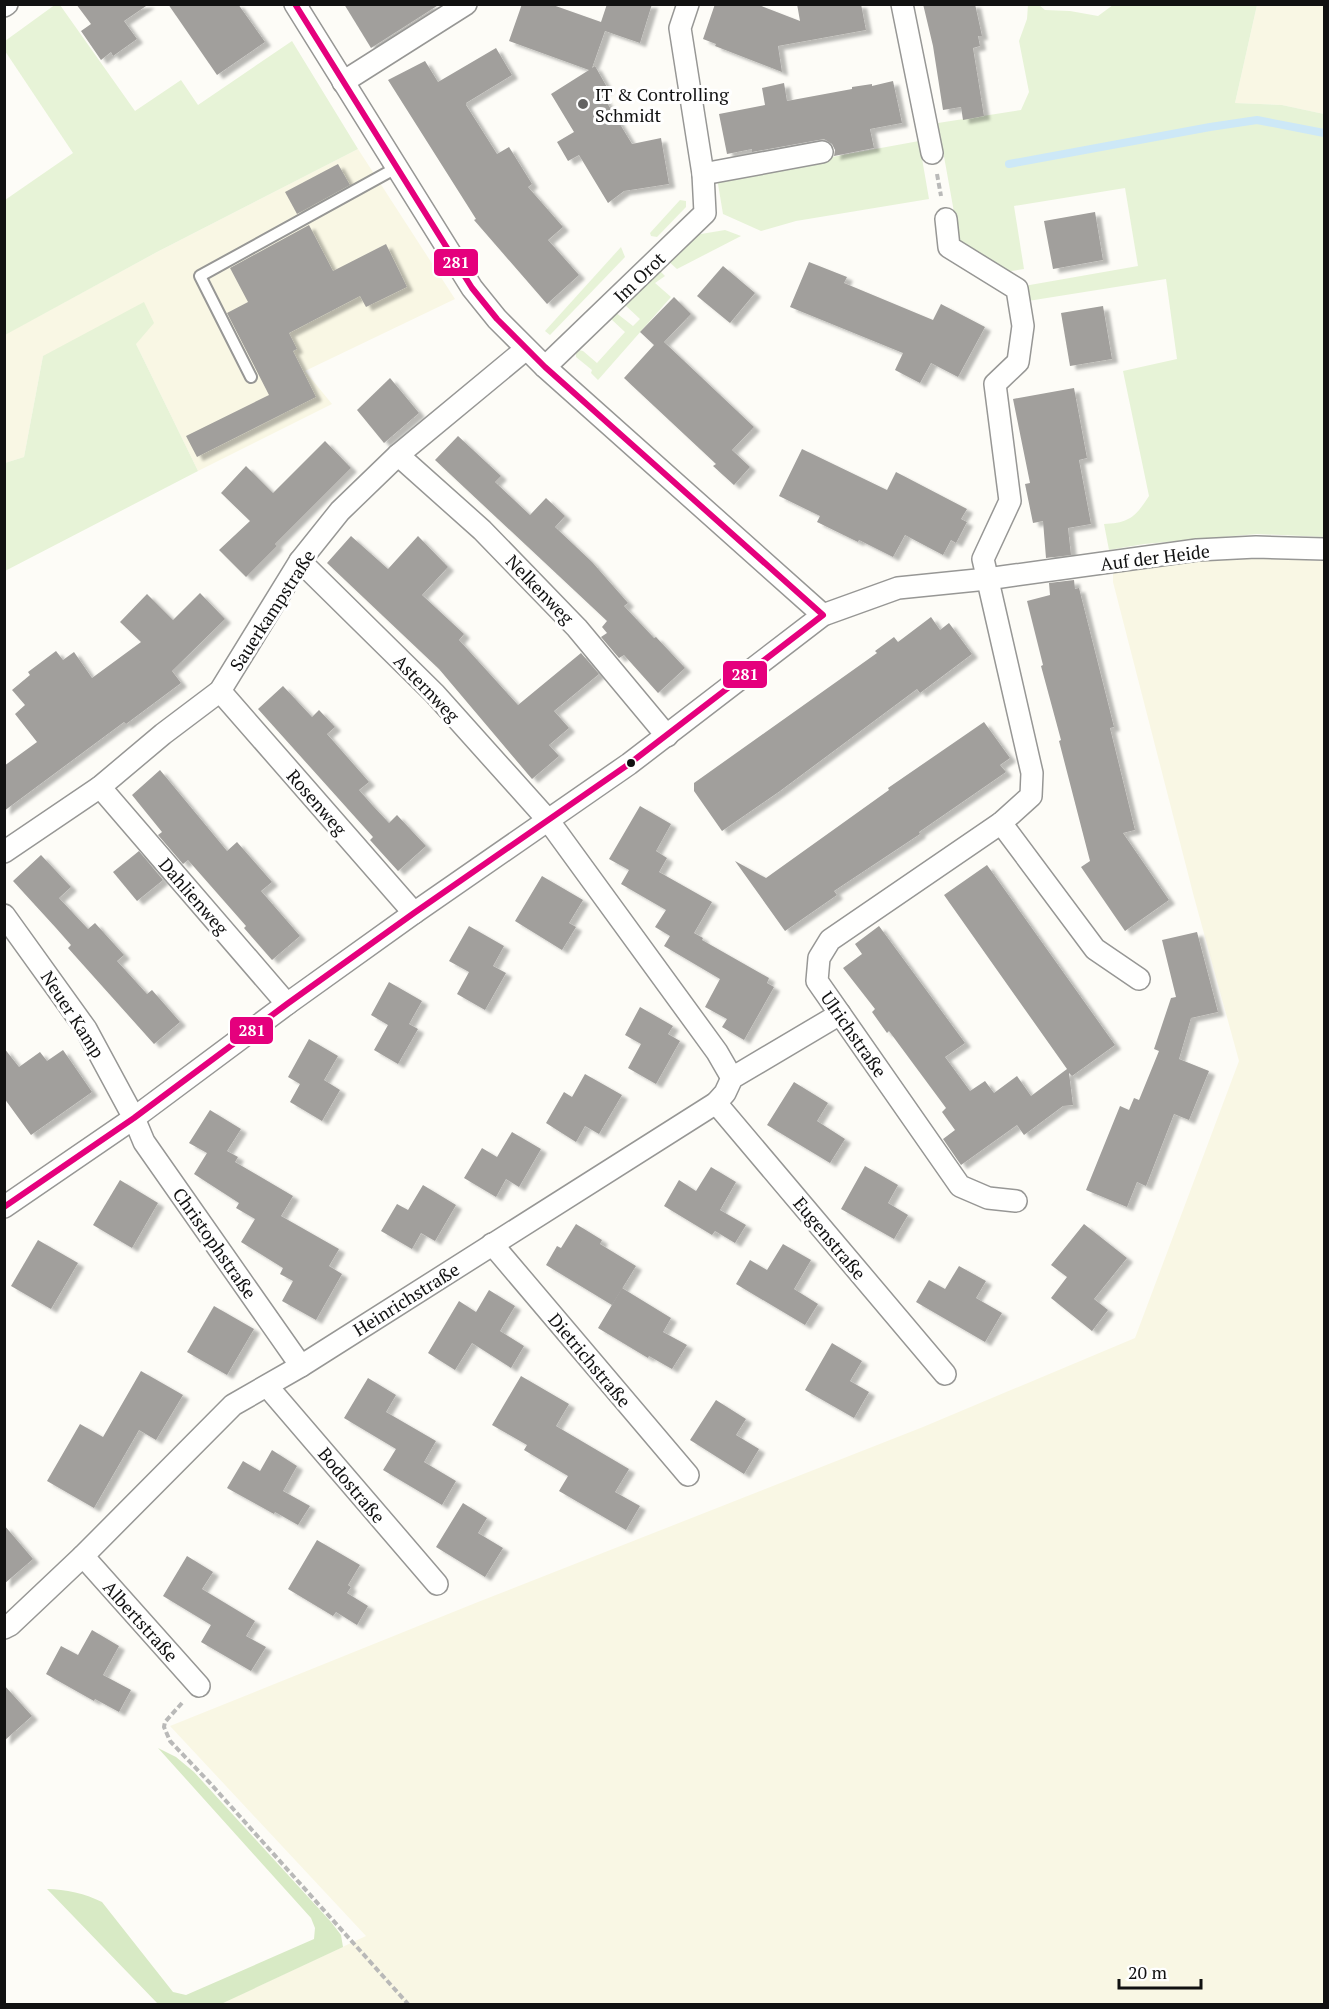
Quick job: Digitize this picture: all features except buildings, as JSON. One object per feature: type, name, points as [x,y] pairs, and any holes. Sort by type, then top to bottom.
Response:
[{"type":"street","points":[[295,4],[472,288],[496,319],[545,367],[823,615]]},
{"type":"street","points":[[343,82],[466,4]]},
{"type":"street","name":"Im Orot","points":[[545,367],[705,213],[703,174],[680,28],[688,4]]},
{"type":"street","points":[[902,4],[932,153]]},
{"type":"street","points":[[703,174],[822,152]]},
{"type":"street","points":[[946,219],[949,247],[1017,289],[1023,326],[1018,362],[995,384],[1010,501],[983,559],[987,579]]},
{"type":"street","name":"Sauerkampstraße","points":[[4,852],[100,788],[220,691],[300,561],[340,511],[398,456],[526,349]]},
{"type":"street","name":"Nelkenweg","points":[[398,456],[482,530],[577,628],[667,736]]},
{"type":"street","name":"Auf der Heide","points":[[4,1207],[134,1118],[287,1004],[667,736],[823,615],[898,588],[987,579],[1197,550],[1324,549]]},
{"type":"street","name":"Asternweg","points":[[300,561],[435,694],[548,820],[717,1052],[732,1078]]},
{"type":"street","name":"Ulrichstraße","points":[[987,579],[1032,773],[1031,796],[1001,823],[830,940],[819,958],[817,981],[960,1186],[988,1198],[1016,1201]]},
{"type":"street","name":"Rosenweg","points":[[220,691],[414,913]]},
{"type":"street","name":"Dahlienweg","points":[[100,788],[287,1004]]},
{"type":"street","points":[[1001,823],[1095,949],[1139,979]]},
{"type":"street","name":"Neuer Kamp","points":[[4,915],[86,1029],[134,1118]]},
{"type":"street","name":"Heinrichstraße","points":[[4,1628],[10,1625],[83,1556],[233,1405],[301,1366],[716,1103],[725,1093],[732,1078],[840,1014]]},
{"type":"street","name":"Eugenstraße","points":[[716,1103],[945,1374]]},
{"type":"street","name":"Christophstraße","points":[[134,1118],[144,1142],[301,1366]]},
{"type":"street","name":"Dietrichstraße","points":[[492,1244],[688,1475]]},
{"type":"street","name":"Bodostraße","points":[[267,1386],[437,1584]]},
{"type":"street","name":"Albertstraße","points":[[83,1556],[199,1686]]},
{"type":"lane","points":[[251,377],[200,276],[396,168]]},
{"type":"path","points":[[932,153],[946,219]]},
{"type":"path","points":[[199,1686],[169,1715],[165,1722],[164,1727],[170,1741],[408,2004]]},
{"type":"shaded area","points":[[1257,5],[1324,5],[1324,114],[1282,105],[1235,103]]},
{"type":"shaded area","points":[[358,149],[455,299],[305,371],[332,404],[198,471],[136,344],[43,356],[24,457],[5,463],[4,335],[157,252]]},
{"type":"shaded area","points":[[1258,558],[1324,561],[1324,2004],[220,2004],[366,1936],[170,1726],[923,1427],[1135,1338],[1239,1061],[1113,582],[1113,571],[1185,562]]},
{"type":"green space","points":[[56,4],[60,5],[135,111],[181,80],[198,105],[292,41],[358,149],[157,252],[5,335],[5,200],[73,153],[5,51],[5,41]]},
{"type":"green space","points":[[1028,5],[1039,5],[1045,10],[1070,11],[1098,16],[1113,5],[1257,5],[1235,103],[1282,105],[1324,114],[1324,537],[1257,534],[1144,544],[1109,550],[1104,524],[1120,522],[1131,517],[1149,496],[1123,371],[1177,359],[1166,279],[1028,301],[1024,286],[1138,266],[1125,188],[1014,206],[1024,269],[1006,272],[967,249],[959,240],[938,123],[1021,110],[1029,92],[1019,41],[1027,19]]},
{"type":"green space","points":[[919,141],[929,199],[796,221],[761,231],[723,214],[717,178]]},
{"type":"green space","points":[[680,200],[686,201],[686,207],[657,237],[651,236],[650,233]]},
{"type":"green space","points":[[725,230],[741,236],[677,269],[667,260],[695,235]]},
{"type":"green space","points":[[621,247],[625,257],[550,335],[545,331]]},
{"type":"green space","points":[[658,269],[665,276],[655,283],[671,297],[598,380],[591,373],[592,370],[576,357],[576,353],[579,350],[583,351],[597,363],[625,332],[610,318],[615,312],[633,326],[640,319],[624,304]]},
{"type":"green space","points":[[144,302],[154,323],[136,344],[198,471],[5,571],[5,463],[24,457],[43,356]]},
{"type":"green space","points":[[158,1748],[176,1757],[194,1772],[331,1922],[341,1935],[343,1947],[221,2004],[158,2004],[47,1889],[75,1892],[102,1902],[173,1992],[186,1995],[314,1939],[315,1928],[311,1918]]},
{"type":"waterway","points":[[1009,164],[1257,120],[1324,133]]},
{"type":"transit line","name":"281","points":[[4,1207],[134,1118],[414,913],[629,764],[823,615],[545,367],[497,319],[472,288],[295,4]]},
{"type":"place","name":"IT & Controlling Schmidt","points":[[583,104]]}]
